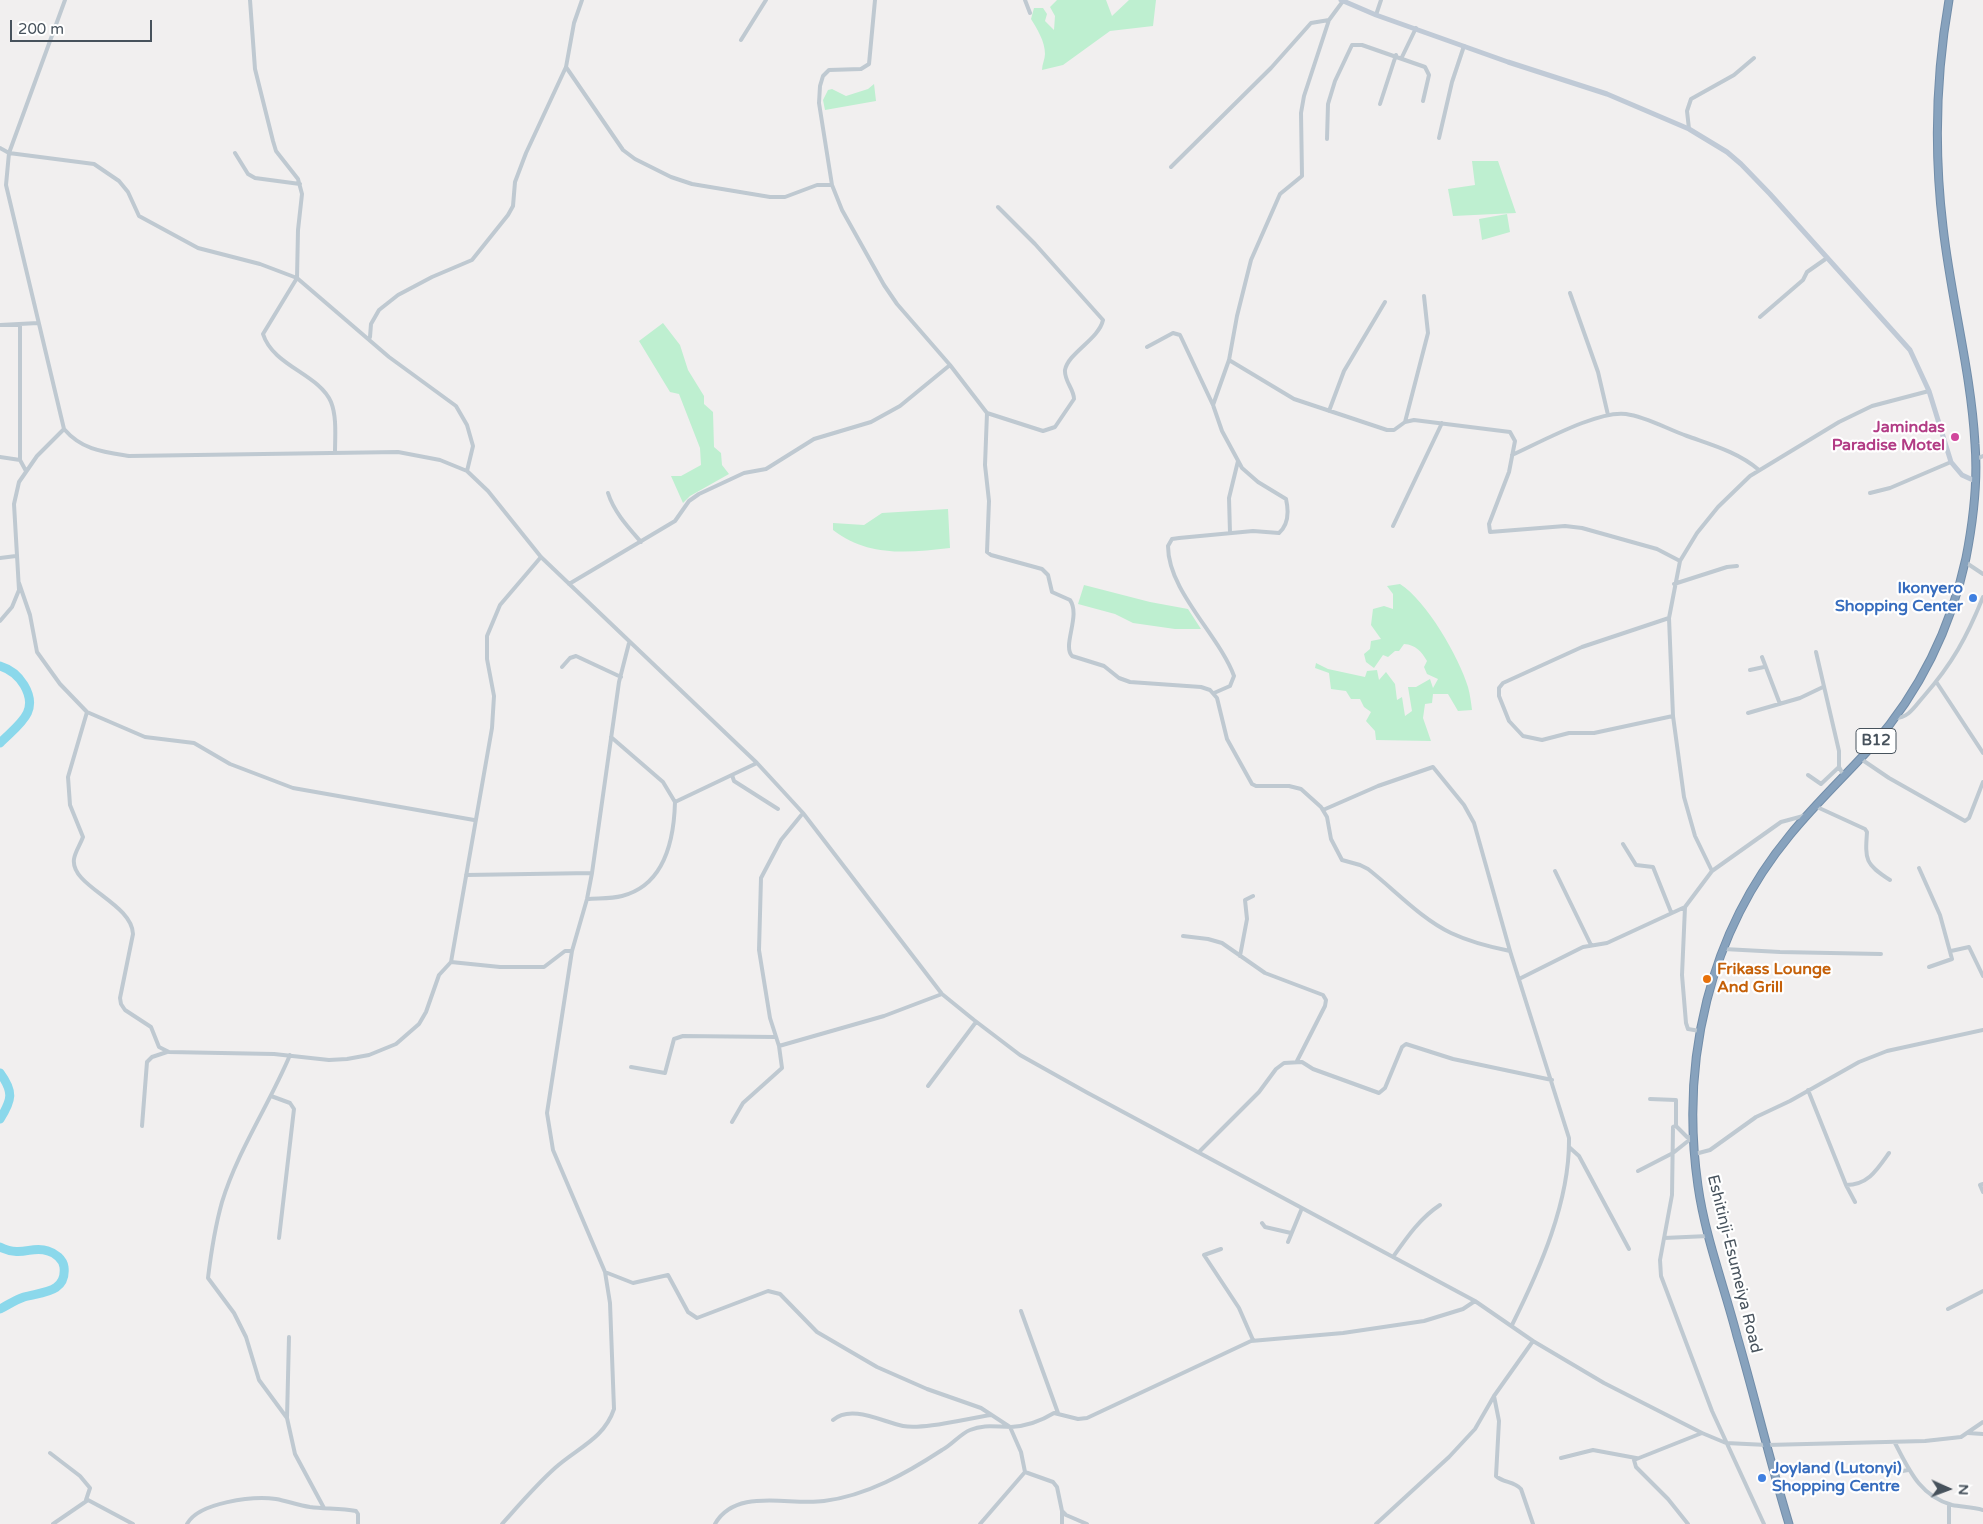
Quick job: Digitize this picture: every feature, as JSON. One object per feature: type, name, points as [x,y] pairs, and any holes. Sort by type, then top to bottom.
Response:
[{"type":"highway","name":"Eshitinji-Esumeiya Road","points":[[1767,1445],[1698,1188],[1693,1137],[1694,1083],[1700,1031],[1704,1009],[1722,948],[1755,883],[1773,857],[1809,814],[1895,718],[1924,673],[1940,640],[1954,604],[1965,562],[1979,458],[1943,227],[1937,166],[1942,46],[1949,0]]},
{"type":"highway","name":"B12","points":[[1767,1445],[1789,1524]]},
{"type":"street","points":[[65,0],[8,153],[6,185],[64,429],[73,439],[86,448],[129,456],[398,452],[440,460],[467,471],[488,491],[540,557],[757,763],[803,813],[942,994],[1020,1054],[1475,1301],[1512,1325],[1533,1342],[1604,1383],[1702,1433],[1726,1443],[1767,1445],[1895,1443],[1956,1438],[1968,1433],[1983,1422]]},
{"type":"street","points":[[250,0],[255,69],[273,141],[276,151],[300,184],[297,278],[263,334],[272,349],[284,362],[326,394],[331,402],[336,453]]},
{"type":"street","points":[[370,340],[371,324],[379,310],[398,296],[432,277],[472,260],[508,215],[513,206],[515,182],[526,153],[566,67],[574,23],[582,0]]},
{"type":"street","points":[[741,40],[766,0]]},
{"type":"street","points":[[875,0],[869,64],[861,69],[829,70],[823,76],[820,86],[819,103],[832,185],[842,210],[884,285],[897,304],[950,365],[987,414],[1043,431],[1055,427],[1074,399],[1065,376],[1067,364],[1086,344],[1103,320],[1035,244],[998,207]]},
{"type":"street","points":[[1025,0],[1030,13]]},
{"type":"street","points":[[1376,15],[1381,0]]},
{"type":"street","points":[[1213,404],[1228,360],[1251,260],[1280,194],[1302,176],[1301,114],[1304,96],[1329,20],[1342,1],[1464,46],[1607,94],[1712,142],[1741,164],[1910,350],[1928,391],[1951,462],[1962,475],[1975,481]]},
{"type":"street","points":[[1171,167],[1271,68],[1311,23],[1329,20]]},
{"type":"street","points":[[1402,57],[1416,28]]},
{"type":"street","points":[[1327,139],[1328,104],[1335,81],[1352,45],[1362,45],[1396,55],[1424,67],[1428,71],[1423,102]]},
{"type":"street","points":[[1439,138],[1452,82],[1464,46]]},
{"type":"street","points":[[1380,104],[1396,55]]},
{"type":"street","points":[[1689,130],[1687,111],[1691,99],[1734,75],[1754,58]]},
{"type":"street","points":[[566,67],[623,150],[635,159],[671,177],[692,184],[770,198],[785,197],[817,185],[832,185]]},
{"type":"street","points":[[0,148],[8,153],[94,164],[120,182],[128,192],[139,216],[198,248],[260,264],[297,278],[390,357],[456,406],[467,425],[473,446],[467,471]]},
{"type":"street","points":[[235,153],[248,174],[255,178],[300,184]]},
{"type":"street","points":[[1760,317],[1803,280],[1807,272],[1827,258]]},
{"type":"street","points":[[1570,293],[1598,372],[1608,415]]},
{"type":"street","points":[[1405,422],[1428,333],[1424,296]]},
{"type":"street","points":[[1328,411],[1344,371],[1385,302]]},
{"type":"street","points":[[0,325],[38,323]]},
{"type":"street","points":[[20,325],[20,460],[26,471]]},
{"type":"street","points":[[1147,347],[1173,333],[1180,335],[1213,404],[1222,430],[1242,468],[1258,482],[1286,499],[1288,509],[1284,528],[1279,533],[1230,533],[1172,539],[1168,546],[1173,568],[1186,597],[1234,676],[1230,686],[1214,693]]},
{"type":"street","points":[[1228,360],[1294,399],[1387,430],[1394,430],[1405,422],[1414,420],[1510,432],[1515,441],[1509,472],[1489,524],[1490,532],[1565,526],[1582,528],[1657,549],[1680,561]]},
{"type":"street","points":[[569,584],[675,521],[689,501],[699,494],[744,473],[766,469],[814,439],[878,418],[900,406],[950,365]]},
{"type":"street","points":[[1712,870],[1695,836],[1684,797],[1673,716],[1669,618],[1674,584],[1680,561],[1697,533],[1731,492],[1759,470],[1839,422],[1872,406],[1928,391]]},
{"type":"street","points":[[987,414],[985,465],[989,501],[987,552],[991,555],[1042,569],[1048,575],[1052,592],[1070,600],[1075,610],[1069,650],[1072,656],[1104,666],[1118,678],[1130,682],[1200,687],[1214,693],[1219,704],[1227,739],[1252,784],[1256,786],[1289,786],[1301,790],[1323,810],[1327,817],[1331,838],[1342,860],[1368,869],[1433,923],[1451,933],[1481,944],[1510,951]]},
{"type":"street","points":[[1512,455],[1581,424],[1608,415],[1626,414],[1643,418],[1746,459],[1759,470]]},
{"type":"street","points":[[1393,526],[1442,423]]},
{"type":"street","points":[[0,622],[17,599],[19,583],[14,504],[20,482],[37,456],[64,429]]},
{"type":"street","points":[[0,457],[20,460]]},
{"type":"street","points":[[1230,533],[1229,498],[1238,460]]},
{"type":"street","points":[[1870,493],[1890,488],[1951,462]]},
{"type":"street","points":[[608,493],[611,503],[641,542]]},
{"type":"street","points":[[0,558],[16,556]]},
{"type":"street","points":[[142,1126],[148,1062],[152,1057],[169,1052],[290,1055],[347,1060],[369,1055],[396,1044],[419,1024],[426,1012],[439,975],[451,962],[474,820],[492,728],[494,696],[487,659],[487,636],[500,606],[540,557]]},
{"type":"street","points":[[1965,562],[1983,574]]},
{"type":"street","points":[[1674,584],[1727,567],[1738,566]]},
{"type":"street","points":[[19,583],[26,602],[37,652],[60,684],[86,712],[145,737],[194,743],[230,764],[292,788],[474,820]]},
{"type":"street","points":[[1895,718],[1906,716],[1937,683],[1967,636],[1983,597]]},
{"type":"street","points":[[1669,618],[1582,647],[1503,683],[1499,688],[1499,696],[1509,721],[1524,736],[1542,740],[1570,733],[1594,733],[1673,716]]},
{"type":"street","points":[[502,1524],[555,1468],[602,1433],[610,1423],[614,1409],[610,1303],[605,1272],[553,1150],[548,1132],[547,1113],[572,951],[587,899],[592,873],[621,677],[629,643]]},
{"type":"street","points":[[1816,652],[1839,751],[1839,767],[1844,776]]},
{"type":"street","points":[[562,667],[570,658],[576,656],[621,677]]},
{"type":"street","points":[[1762,657],[1764,667],[1780,704]]},
{"type":"street","points":[[1750,670],[1764,667]]},
{"type":"street","points":[[1937,683],[1983,752]]},
{"type":"street","points":[[1748,713],[1780,704],[1823,687]]},
{"type":"street","points":[[86,712],[68,777],[70,805],[83,837],[74,860],[74,867],[86,881],[128,916],[133,924],[133,934],[120,998],[121,1004],[125,1010],[152,1027],[159,1046],[169,1052]]},
{"type":"street","points":[[587,899],[620,897],[641,888],[660,869],[671,847],[675,802],[663,782],[612,737]]},
{"type":"street","points":[[1860,758],[1888,778],[1965,821],[1969,818],[1983,782]]},
{"type":"street","points":[[675,802],[757,763]]},
{"type":"street","points":[[1323,810],[1378,786],[1433,767],[1464,805],[1474,823],[1510,951],[1521,978],[1569,1138],[1565,1185],[1544,1255],[1512,1325]]},
{"type":"street","points":[[1808,775],[1821,784],[1839,767]]},
{"type":"street","points":[[732,775],[734,781],[778,809]]},
{"type":"street","points":[[1817,807],[1865,829],[1867,832],[1866,856],[1872,869],[1890,880]]},
{"type":"street","points":[[732,1122],[743,1103],[782,1068],[779,1046],[774,1037],[759,950],[761,878],[781,840],[803,813]]},
{"type":"street","points":[[1700,1031],[1688,1029],[1686,1023],[1682,974],[1685,907],[1712,870],[1781,822],[1809,814]]},
{"type":"street","points":[[1623,844],[1636,865],[1653,868],[1671,912]]},
{"type":"street","points":[[1920,868],[1940,915],[1952,959],[1929,967]]},
{"type":"street","points":[[1555,871],[1591,945]]},
{"type":"street","points":[[466,875],[592,873]]},
{"type":"street","points":[[1240,956],[1248,919],[1245,900],[1253,896]]},
{"type":"street","points":[[1521,978],[1591,945],[1607,942],[1685,907]]},
{"type":"street","points":[[1183,936],[1222,943],[1265,972],[1323,995],[1326,1000],[1325,1006],[1296,1061]]},
{"type":"street","points":[[1951,951],[1969,947],[1983,976]]},
{"type":"street","points":[[1722,948],[1780,952],[1881,954]]},
{"type":"street","points":[[451,962],[500,967],[544,967],[565,951],[572,951]]},
{"type":"street","points":[[779,1046],[884,1016],[942,994]]},
{"type":"street","points":[[928,1086],[976,1022]]},
{"type":"street","points":[[1695,1154],[1710,1150],[1756,1118],[1859,1062],[1888,1051],[1983,1030]]},
{"type":"street","points":[[631,1067],[664,1072],[674,1039],[684,1036],[774,1037]]},
{"type":"street","points":[[1199,1152],[1259,1092],[1284,1063],[1296,1061],[1379,1093],[1385,1088],[1402,1048],[1406,1044],[1453,1059],[1552,1080]]},
{"type":"street","points":[[287,1418],[264,1390],[246,1337],[234,1313],[208,1278],[213,1239],[222,1202],[241,1154],[290,1055]]},
{"type":"street","points":[[1808,1090],[1846,1186],[1855,1202]]},
{"type":"street","points":[[271,1096],[290,1103],[294,1109],[279,1238]]},
{"type":"street","points":[[1650,1099],[1676,1100],[1676,1126],[1673,1128],[1672,1195],[1660,1260],[1661,1276],[1666,1294],[1726,1443],[1764,1524]]},
{"type":"street","points":[[1676,1126],[1683,1135],[1693,1137]]},
{"type":"street","points":[[1638,1171],[1673,1153],[1693,1137]]},
{"type":"street","points":[[1569,1147],[1579,1156],[1629,1249]]},
{"type":"street","points":[[1846,1186],[1865,1182],[1875,1173],[1889,1153]]},
{"type":"street","points":[[1983,1184],[1980,1185],[1983,1192]]},
{"type":"street","points":[[1394,1257],[1427,1213],[1440,1205]]},
{"type":"street","points":[[1288,1242],[1302,1208]]},
{"type":"street","points":[[1262,1223],[1265,1227],[1291,1233]]},
{"type":"street","points":[[1664,1238],[1710,1236]]},
{"type":"street","points":[[1221,1249],[1204,1255],[1239,1308],[1254,1340]]},
{"type":"street","points":[[605,1272],[634,1283],[668,1275],[688,1312],[697,1318],[768,1291],[780,1294],[817,1332],[877,1368],[980,1408],[1010,1427],[1021,1452],[1025,1472]]},
{"type":"street","points":[[1948,1309],[1983,1291]]},
{"type":"street","points":[[715,1524],[722,1512],[732,1506],[751,1502],[810,1503],[862,1492],[899,1476],[944,1449],[969,1430],[996,1425],[1010,1427],[1058,1413],[1078,1419],[1087,1418],[1239,1344],[1254,1340],[1343,1333],[1424,1322],[1463,1309],[1475,1301]]},
{"type":"street","points":[[1021,1312],[1058,1413]]},
{"type":"street","points":[[288,1337],[287,1418],[294,1454],[324,1508]]},
{"type":"street","points":[[1376,1524],[1449,1457],[1475,1429],[1494,1396],[1533,1342]]},
{"type":"street","points":[[1494,1396],[1499,1421],[1496,1476],[1500,1480],[1517,1485],[1521,1489],[1534,1524]]},
{"type":"street","points":[[833,1420],[852,1414],[864,1415],[905,1426],[991,1414]]},
{"type":"street","points":[[1561,1458],[1593,1450],[1636,1458],[1702,1433]]},
{"type":"street","points":[[1968,1433],[1983,1434]]},
{"type":"street","points":[[1895,1443],[1908,1470],[1920,1486],[1949,1504],[1983,1510]]},
{"type":"street","points":[[50,1452],[80,1476],[90,1488],[86,1500],[53,1524]]},
{"type":"street","points":[[1636,1458],[1634,1460],[1636,1467],[1668,1499],[1686,1523]]},
{"type":"street","points":[[1884,1466],[1892,1473],[1908,1470]]},
{"type":"street","points":[[1025,1472],[1053,1482],[1057,1487],[1062,1510],[1062,1524]]},
{"type":"street","points":[[980,1524],[1025,1472]]},
{"type":"street","points":[[187,1524],[193,1516],[206,1508],[258,1498],[356,1512],[358,1514],[358,1524]]},
{"type":"street","points":[[86,1500],[133,1524]]},
{"type":"street","points":[[1949,1504],[1949,1524]]},
{"type":"street","points":[[1062,1510],[1066,1515],[1087,1524]]},
{"type":"green space","points":[[1057,0],[1106,0],[1112,16],[1129,0],[1156,0],[1153,26],[1110,31],[1063,65],[1042,70],[1045,54],[1044,44],[1031,19],[1034,8],[1043,8],[1047,14],[1045,21],[1054,30],[1055,16],[1050,7]]},
{"type":"green space","points":[[874,84],[876,101],[825,110],[823,100],[828,90],[832,89],[846,96],[868,89]]},
{"type":"green space","points":[[1472,161],[1498,161],[1516,213],[1453,216],[1448,189],[1475,185]]},
{"type":"green space","points":[[1507,214],[1510,232],[1482,240],[1479,219]]},
{"type":"green space","points":[[663,323],[680,345],[688,370],[704,396],[704,404],[713,412],[714,447],[721,453],[722,465],[729,474],[690,496],[683,503],[671,476],[681,476],[701,465],[700,448],[679,394],[670,392],[639,341]]},
{"type":"green space","points":[[948,509],[950,548],[904,552],[874,549],[846,539],[833,530],[833,523],[864,525],[882,513]]},
{"type":"green space","points":[[1400,584],[1420,603],[1440,630],[1464,675],[1469,692],[1472,710],[1458,711],[1448,694],[1433,694],[1432,703],[1425,704],[1423,718],[1431,741],[1376,740],[1375,731],[1366,721],[1371,712],[1364,707],[1360,699],[1351,699],[1346,691],[1331,689],[1329,673],[1315,668],[1316,663],[1328,669],[1365,677],[1367,671],[1377,670],[1379,680],[1386,672],[1395,684],[1397,700],[1402,697],[1405,716],[1412,711],[1408,687],[1416,687],[1430,679],[1433,688],[1438,679],[1427,674],[1424,667],[1427,661],[1420,651],[1415,647],[1404,644],[1399,651],[1395,651],[1388,657],[1383,655],[1374,668],[1366,662],[1364,654],[1370,649],[1371,641],[1381,639],[1371,625],[1373,609],[1384,606],[1393,609],[1393,594],[1387,586]]},
{"type":"green space","points":[[1084,585],[1150,602],[1188,609],[1201,629],[1175,629],[1133,623],[1115,614],[1078,604]]},
{"type":"waterway","points":[[0,666],[19,678],[28,694],[30,703],[25,717],[0,743]]},
{"type":"waterway","points":[[0,1073],[8,1086],[10,1096],[0,1119]]},
{"type":"waterway","points":[[0,1247],[21,1252],[37,1249],[48,1251],[58,1257],[64,1267],[64,1276],[57,1287],[21,1298],[0,1309]]},
{"type":"place","name":"Jamindas Paradise Motel","points":[[1955,437]]},
{"type":"place","name":"Ikonyero Shopping Center","points":[[1973,598]]},
{"type":"place","name":"Frikass Lounge And Grill","points":[[1707,979]]},
{"type":"place","name":"Joyland (Lutonyi) Shopping Centre","points":[[1762,1478]]}]
